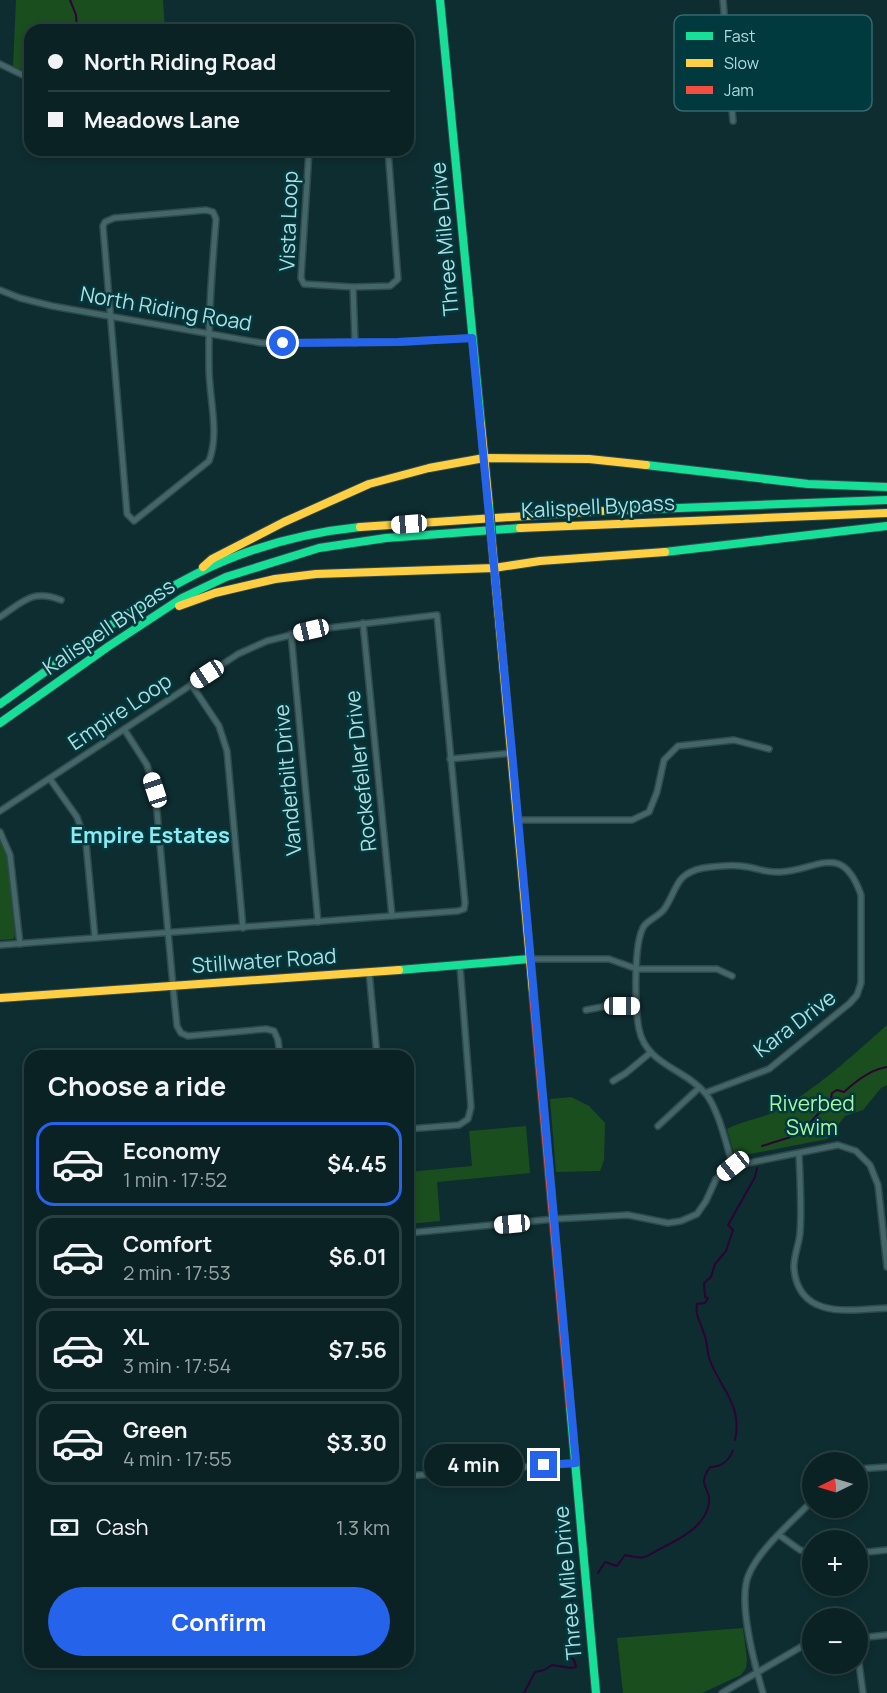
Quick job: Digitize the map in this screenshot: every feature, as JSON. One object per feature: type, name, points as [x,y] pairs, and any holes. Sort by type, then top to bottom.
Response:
[{"type":"main road","name":"Three Mile Drive","points":[[440,0],[512,753],[596,1693]]},
{"type":"main road","points":[[192,577],[212,559],[247,540],[369,484],[429,468],[484,458],[589,459],[808,484],[887,487]]},
{"type":"main road","name":"Kalispell Bypass","points":[[0,704],[98,635],[172,587],[267,545],[314,534],[346,529],[528,514],[887,500]]},
{"type":"main road","name":"Kalispell Bypass","points":[[0,723],[109,646],[201,588],[269,562],[319,548],[386,538],[526,528],[887,513]]},
{"type":"main road","points":[[162,612],[215,593],[275,579],[316,574],[494,568],[540,561],[683,551],[887,526]]},
{"type":"main road","name":"Stillwater Road","points":[[0,998],[460,966],[530,959]]},
{"type":"street","points":[[723,0],[724,15]]},
{"type":"street","points":[[0,64],[24,76]]},
{"type":"street","points":[[732,111],[733,121]]},
{"type":"street","name":"Vista Loop","points":[[309,156],[301,278],[304,284],[353,287],[390,286],[398,279],[388,156]]},
{"type":"street","points":[[213,212],[216,219],[210,335],[209,371],[213,436],[209,461],[134,521],[127,514],[103,230],[105,222],[114,218],[213,212]]},
{"type":"street","points":[[353,287],[355,343]]},
{"type":"street","name":"North Riding Road","points":[[0,290],[34,301],[111,317],[261,343],[355,343],[472,338]]},
{"type":"street","points":[[0,617],[27,599],[38,595],[48,595],[61,600]]},
{"type":"street","name":"Empire Loop","points":[[0,811],[238,654],[267,641],[311,630],[437,615],[464,909],[169,934],[0,945]]},
{"type":"street","name":"Rockefeller Drive","points":[[363,623],[392,916]]},
{"type":"street","name":"Vanderbilt Drive","points":[[291,634],[318,922]]},
{"type":"street","points":[[191,684],[219,726],[227,751],[243,928]]},
{"type":"street","points":[[124,729],[147,765],[155,790],[177,1026],[181,1033],[188,1036],[266,1029],[274,1031],[279,1050]]},
{"type":"street","points":[[518,820],[632,820],[650,812],[664,760],[678,746],[734,740],[769,749]]},
{"type":"street","points":[[450,759],[512,753]]},
{"type":"street","points":[[50,779],[77,817],[86,843],[95,938]]},
{"type":"street","points":[[0,832],[10,855],[20,944]]},
{"type":"street","name":"Kara Drive","points":[[637,969],[638,940],[645,925],[664,910],[677,882],[687,873],[704,868],[746,866],[766,872],[782,872],[820,862],[835,863],[846,868],[857,881],[861,895],[861,983],[857,995],[769,1069],[705,1093]]},
{"type":"street","points":[[530,959],[609,959],[637,969],[717,969],[732,976]]},
{"type":"street","points":[[414,1129],[459,1125],[468,1119],[471,1107],[460,966]]},
{"type":"street","points":[[637,969],[637,1006],[639,1029],[643,1042],[650,1053],[705,1093],[712,1104],[733,1166]]},
{"type":"street","points":[[369,971],[376,1050]]},
{"type":"street","points":[[586,1010],[608,1006],[637,1006]]},
{"type":"street","points":[[613,1081],[650,1053]]},
{"type":"street","points":[[658,1126],[699,1088]]},
{"type":"street","points":[[414,1232],[554,1219],[628,1215],[668,1223],[681,1221],[698,1214],[716,1179],[733,1166],[838,1145],[856,1151],[870,1165],[878,1185],[887,1267]]},
{"type":"street","points":[[799,1154],[800,1235],[794,1266],[796,1283],[806,1298],[826,1308],[834,1310],[887,1308]]},
{"type":"street","points":[[414,1476],[576,1463]]},
{"type":"street","points":[[868,1468],[887,1467]]},
{"type":"street","points":[[763,1693],[759,1671],[751,1649],[745,1594],[749,1575],[764,1552],[802,1511]]},
{"type":"street","points":[[779,1535],[802,1550]]},
{"type":"street","points":[[868,1552],[887,1550]]},
{"type":"street","points":[[868,1637],[887,1635]]},
{"type":"street","points":[[722,1693],[802,1646]]},
{"type":"street","points":[[860,1674],[863,1693]]},
{"type":"green space","points":[[16,0],[163,0],[165,24],[24,24],[24,70],[13,67]]},
{"type":"green space","points":[[0,838],[7,857],[15,936],[13,939],[0,940]]},
{"type":"green space","name":"Riverbed Swim","points":[[887,1025],[887,1085],[881,1088],[863,1110],[845,1116],[827,1139],[735,1157],[727,1129],[774,1112],[789,1103],[833,1072]]},
{"type":"green space","points":[[571,1097],[589,1106],[605,1123],[604,1160],[600,1171],[556,1172],[550,1099]]},
{"type":"green space","points":[[526,1126],[530,1173],[437,1182],[440,1221],[414,1223],[414,1171],[472,1166],[469,1131]]},
{"type":"green space","points":[[743,1628],[747,1659],[746,1668],[741,1675],[702,1693],[623,1693],[617,1638]]},
{"type":"waterway","points":[[70,0],[76,15],[77,24]]},
{"type":"waterway","points":[[762,1146],[800,1134],[819,1113],[829,1110],[832,1093],[837,1090],[844,1092],[870,1073],[887,1067]]},
{"type":"waterway","points":[[735,1440],[736,1416],[709,1358],[697,1315],[697,1304],[705,1303],[708,1298],[705,1297],[704,1283],[711,1277],[715,1264],[726,1251],[733,1230],[728,1225],[755,1177],[757,1168]]},
{"type":"waterway","points":[[598,1573],[605,1562],[617,1566],[625,1555],[640,1558],[647,1556],[681,1538],[697,1526],[703,1519],[709,1502],[704,1483],[706,1474],[710,1467],[724,1463],[733,1450]]},
{"type":"waterway","points":[[524,1693],[535,1672],[552,1665],[576,1667],[574,1660],[568,1655],[567,1649],[571,1645],[570,1627],[566,1615],[572,1599],[574,1575]]},
{"type":"traffic: fast","points":[[440,0],[481,424]]},
{"type":"traffic: fast","points":[[646,465],[808,484],[887,487]]},
{"type":"traffic: fast","points":[[601,511],[887,500]]},
{"type":"traffic: fast","points":[[489,506],[492,543]]},
{"type":"traffic: fast","points":[[665,552],[887,526]]},
{"type":"traffic: fast","points":[[0,704],[143,604],[214,565],[275,543],[317,533],[360,527]]},
{"type":"traffic: fast","points":[[0,723],[182,598],[226,577],[319,548],[386,538],[520,528]]},
{"type":"traffic: fast","points":[[399,970],[530,959]]},
{"type":"traffic: fast","points":[[570,1406],[596,1693]]},
{"type":"traffic: slow","points":[[481,424],[489,506]]},
{"type":"traffic: slow","points":[[203,567],[212,559],[284,522],[369,484],[429,468],[484,458],[589,459],[646,465]]},
{"type":"traffic: slow","points":[[360,527],[601,511]]},
{"type":"traffic: slow","points":[[520,528],[887,513]]},
{"type":"traffic: slow","points":[[492,543],[533,993]]},
{"type":"traffic: slow","points":[[179,606],[215,593],[275,579],[316,574],[494,568],[540,561],[665,552]]},
{"type":"traffic: slow","points":[[0,998],[399,970]]},
{"type":"traffic: jam","points":[[533,993],[570,1406]]},
{"type":"district","name":"Empire Estates","points":[[150,835]]},
{"type":"route","points":[[283,343],[398,342],[472,338],[576,1463],[544,1465]]}]
